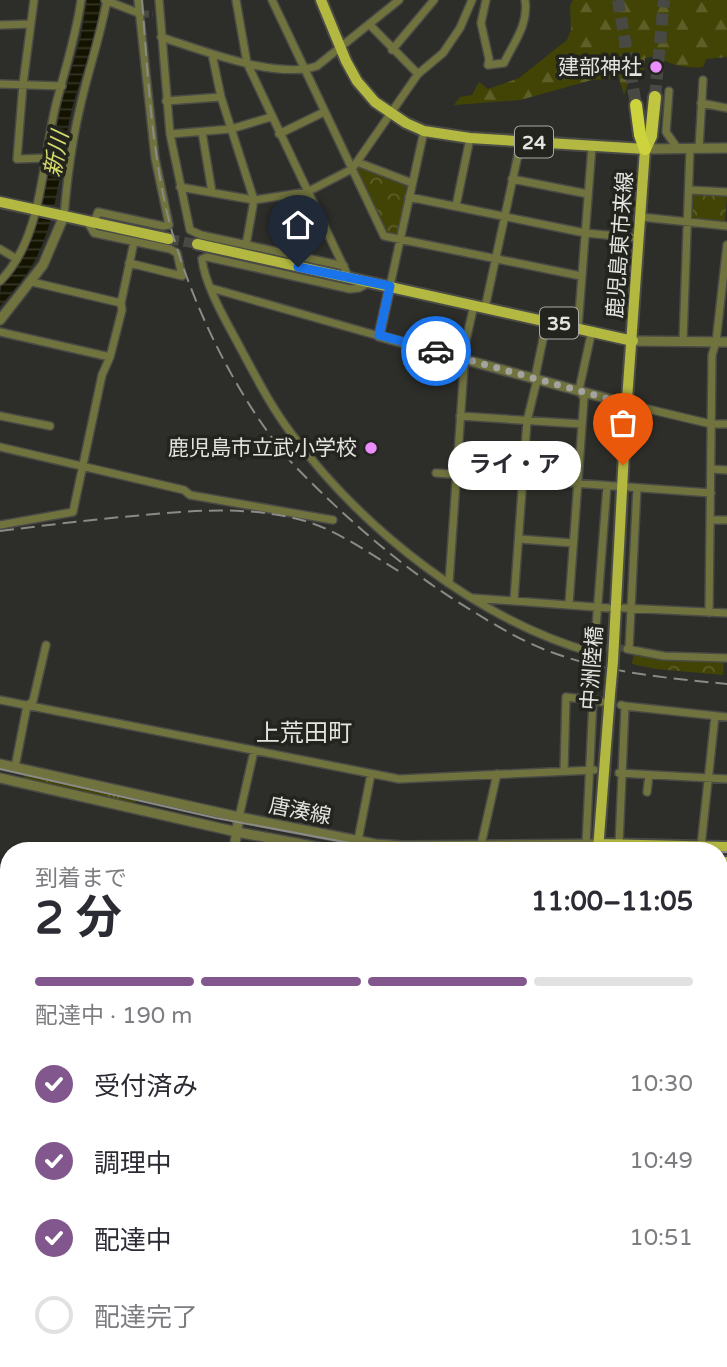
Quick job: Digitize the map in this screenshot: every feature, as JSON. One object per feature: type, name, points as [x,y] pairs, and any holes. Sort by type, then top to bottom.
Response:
[{"type":"highway","points":[[645,149],[651,136],[655,97]]},
{"type":"highway","points":[[636,105],[645,149]]},
{"type":"main road","name":"鹿児島東市来線","points":[[321,0],[340,48],[357,81],[374,102],[424,131],[470,138],[645,149],[622,488]]},
{"type":"main road","points":[[0,202],[169,239]]},
{"type":"main road","name":"35","points":[[197,244],[633,341]]},
{"type":"main road","name":"中洲陸橋","points":[[599,842],[602,699],[613,661],[622,488]]},
{"type":"street","points":[[34,0],[17,159],[46,158]]},
{"type":"street","points":[[0,281],[26,242],[56,104],[76,36],[82,0]]},
{"type":"street","points":[[0,320],[43,265],[64,216],[70,151],[106,0],[140,13]]},
{"type":"street","points":[[129,263],[182,276],[177,253],[94,233],[90,221],[98,212],[169,225],[155,158],[138,0]]},
{"type":"street","points":[[159,0],[156,14],[161,37],[170,134],[190,230],[344,266]]},
{"type":"street","points":[[236,0],[247,63],[349,278]]},
{"type":"street","points":[[272,0],[324,112],[355,165],[384,236],[581,276]]},
{"type":"street","points":[[161,37],[247,63],[295,71],[305,70],[317,66],[398,0]]},
{"type":"street","points":[[392,50],[434,0]]},
{"type":"street","points":[[180,187],[254,200],[307,192],[355,165],[418,74],[443,53],[460,28],[472,0]]},
{"type":"street","points":[[486,0],[481,23],[488,65],[505,63],[522,29],[527,13],[525,0]]},
{"type":"street","points":[[0,25],[31,24]]},
{"type":"street","points":[[369,24],[418,74]]},
{"type":"street","points":[[212,54],[221,97],[254,200],[246,245]]},
{"type":"street","points":[[683,341],[689,190],[703,80]]},
{"type":"street","points":[[0,84],[62,86]]},
{"type":"street","points":[[669,91],[666,132],[678,149]]},
{"type":"street","points":[[166,101],[221,97]]},
{"type":"street","points":[[701,103],[727,108]]},
{"type":"street","points":[[279,134],[324,112]]},
{"type":"street","points":[[170,134],[231,129],[271,117]]},
{"type":"street","points":[[379,335],[424,131]]},
{"type":"street","points":[[202,132],[212,192]]},
{"type":"street","points":[[456,206],[470,138]]},
{"type":"street","points":[[449,583],[462,358],[495,258],[521,141]]},
{"type":"street","points":[[578,327],[592,146]]},
{"type":"street","points":[[645,149],[727,148]]},
{"type":"street","points":[[355,165],[412,183]]},
{"type":"street","points":[[512,179],[588,194]]},
{"type":"street","points":[[689,190],[727,192]]},
{"type":"street","points":[[409,197],[585,233],[639,238]]},
{"type":"street","points":[[640,217],[727,226]]},
{"type":"street","points":[[0,525],[73,512],[102,375],[110,357],[122,310],[121,303],[134,242]]},
{"type":"street","points":[[709,612],[712,355],[726,277],[727,245]]},
{"type":"street","points":[[0,249],[17,258]]},
{"type":"street","points":[[370,282],[351,289],[207,257],[202,259],[211,288],[248,362],[290,433],[354,506],[398,545],[449,583],[516,623],[548,638],[594,653],[607,486]]},
{"type":"street","points":[[32,282],[121,303]]},
{"type":"street","points":[[211,288],[627,404],[711,424],[727,424]]},
{"type":"street","points":[[514,600],[527,421],[547,320]]},
{"type":"street","points":[[569,604],[584,398],[579,390],[592,330]]},
{"type":"street","points":[[0,332],[110,357]]},
{"type":"street","points":[[633,341],[727,342]]},
{"type":"street","points":[[0,416],[50,426]]},
{"type":"street","points":[[460,416],[582,424]]},
{"type":"street","points":[[0,447],[184,490],[190,495],[333,520]]},
{"type":"street","points":[[711,469],[727,470]]},
{"type":"street","points":[[436,473],[711,493]]},
{"type":"street","points":[[637,488],[627,649],[664,656],[727,658]]},
{"type":"street","points":[[711,520],[727,520]]},
{"type":"street","points":[[519,539],[573,542]]},
{"type":"street","points":[[473,598],[608,608]]},
{"type":"street","points":[[628,609],[727,613]]},
{"type":"street","points":[[15,767],[27,706],[33,701],[46,645]]},
{"type":"street","points":[[596,648],[606,648]]},
{"type":"street","points":[[564,771],[566,697],[602,699],[592,770],[586,842]]},
{"type":"street","points":[[0,700],[399,779],[592,770]]},
{"type":"street","points":[[619,842],[623,706],[727,717]]},
{"type":"street","points":[[701,842],[715,716]]},
{"type":"street","points":[[235,842],[254,751]]},
{"type":"street","name":"唐湊線","points":[[0,764],[344,842]]},
{"type":"street","points":[[620,773],[727,779]]},
{"type":"street","points":[[358,842],[372,774]]},
{"type":"street","points":[[482,842],[497,774]]},
{"type":"street","points":[[647,792],[649,775]]},
{"type":"street","name":"唐湊線","points":[[0,778],[277,842]]},
{"type":"green space","points":[[573,0],[727,0],[727,57],[706,59],[703,67],[685,67],[656,56],[645,58],[644,72],[632,71],[624,95],[619,78],[592,80],[520,100],[454,105],[460,97],[472,95],[479,82],[488,89],[519,78],[567,40],[571,30],[570,6]]},
{"type":"green space","points":[[358,166],[407,185],[398,235],[385,231],[356,171]]},
{"type":"green space","points":[[692,193],[727,196],[725,222],[690,219]]},
{"type":"green space","points":[[634,652],[724,660],[723,675],[632,664]]},
{"type":"green space","points":[[25,773],[136,798],[135,805],[24,780]]},
{"type":"water","name":"新川","points":[[87,0],[100,0],[99,14],[72,109],[51,219],[34,261],[21,282],[0,306],[2,284],[24,252],[35,227],[62,102],[81,36]]},
{"type":"tunnel","points":[[618,0],[636,105]]},
{"type":"tunnel","points":[[655,97],[664,0]]},
{"type":"tunnel","points":[[142,14],[153,14]]},
{"type":"tunnel","points":[[169,239],[197,244]]},
{"type":"tunnel","points":[[606,648],[624,648]]},
{"type":"tunnel","points":[[594,770],[618,773]]},
{"type":"tram line","points":[[0,769],[216,818],[344,842]]},
{"type":"railway","points":[[142,0],[149,95],[158,166],[181,261],[229,370],[249,404],[292,463],[341,511],[406,566],[458,602],[515,636],[551,652],[594,665],[638,674],[727,684]]},
{"type":"railway","points":[[0,531],[184,512],[225,510],[265,513],[305,521],[330,531],[400,572]]},
{"type":"way so far","points":[[436,351],[627,404],[623,465]]},
{"type":"place","name":"建部神社","points":[[656,67]]},
{"type":"place","name":"鹿児島市立武小学校","points":[[371,448]]},
{"type":"place","name":"ライ・ア","points":[[623,465]]},
{"type":"district","name":"上荒田町","points":[[304,733]]},
{"type":"route","points":[[298,267],[390,286],[379,335],[436,351]]}]
